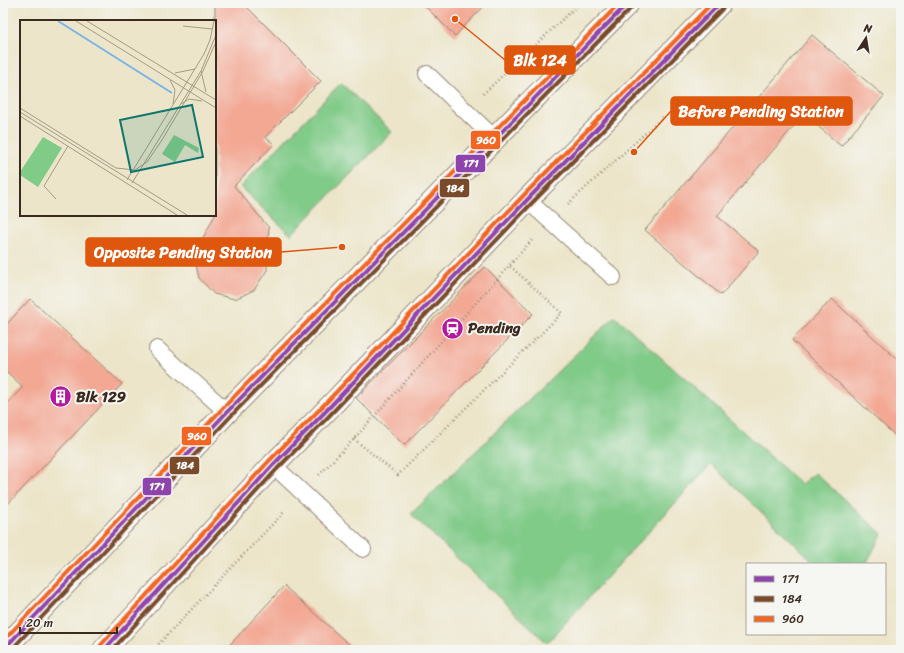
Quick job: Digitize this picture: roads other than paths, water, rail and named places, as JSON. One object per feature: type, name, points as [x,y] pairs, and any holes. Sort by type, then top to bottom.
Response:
[{"type":"main road","points":[[3,650],[227,412],[628,3]]},
{"type":"main road","points":[[104,650],[273,465],[527,200],[720,3]]},
{"type":"lane","points":[[428,74],[495,139]]},
{"type":"lane","points":[[527,200],[613,277]]},
{"type":"lane","points":[[157,349],[227,412]]},
{"type":"lane","points":[[273,465],[363,549]]},
{"type":"place","name":"Blk 124","points":[[455,19]]},
{"type":"place","name":"Before Pending Station","points":[[634,152]]},
{"type":"place","name":"Opposite Pending Station","points":[[342,247]]},
{"type":"place","name":"Pending","points":[[452,328]]},
{"type":"place","name":"Blk 129","points":[[61,397]]}]
